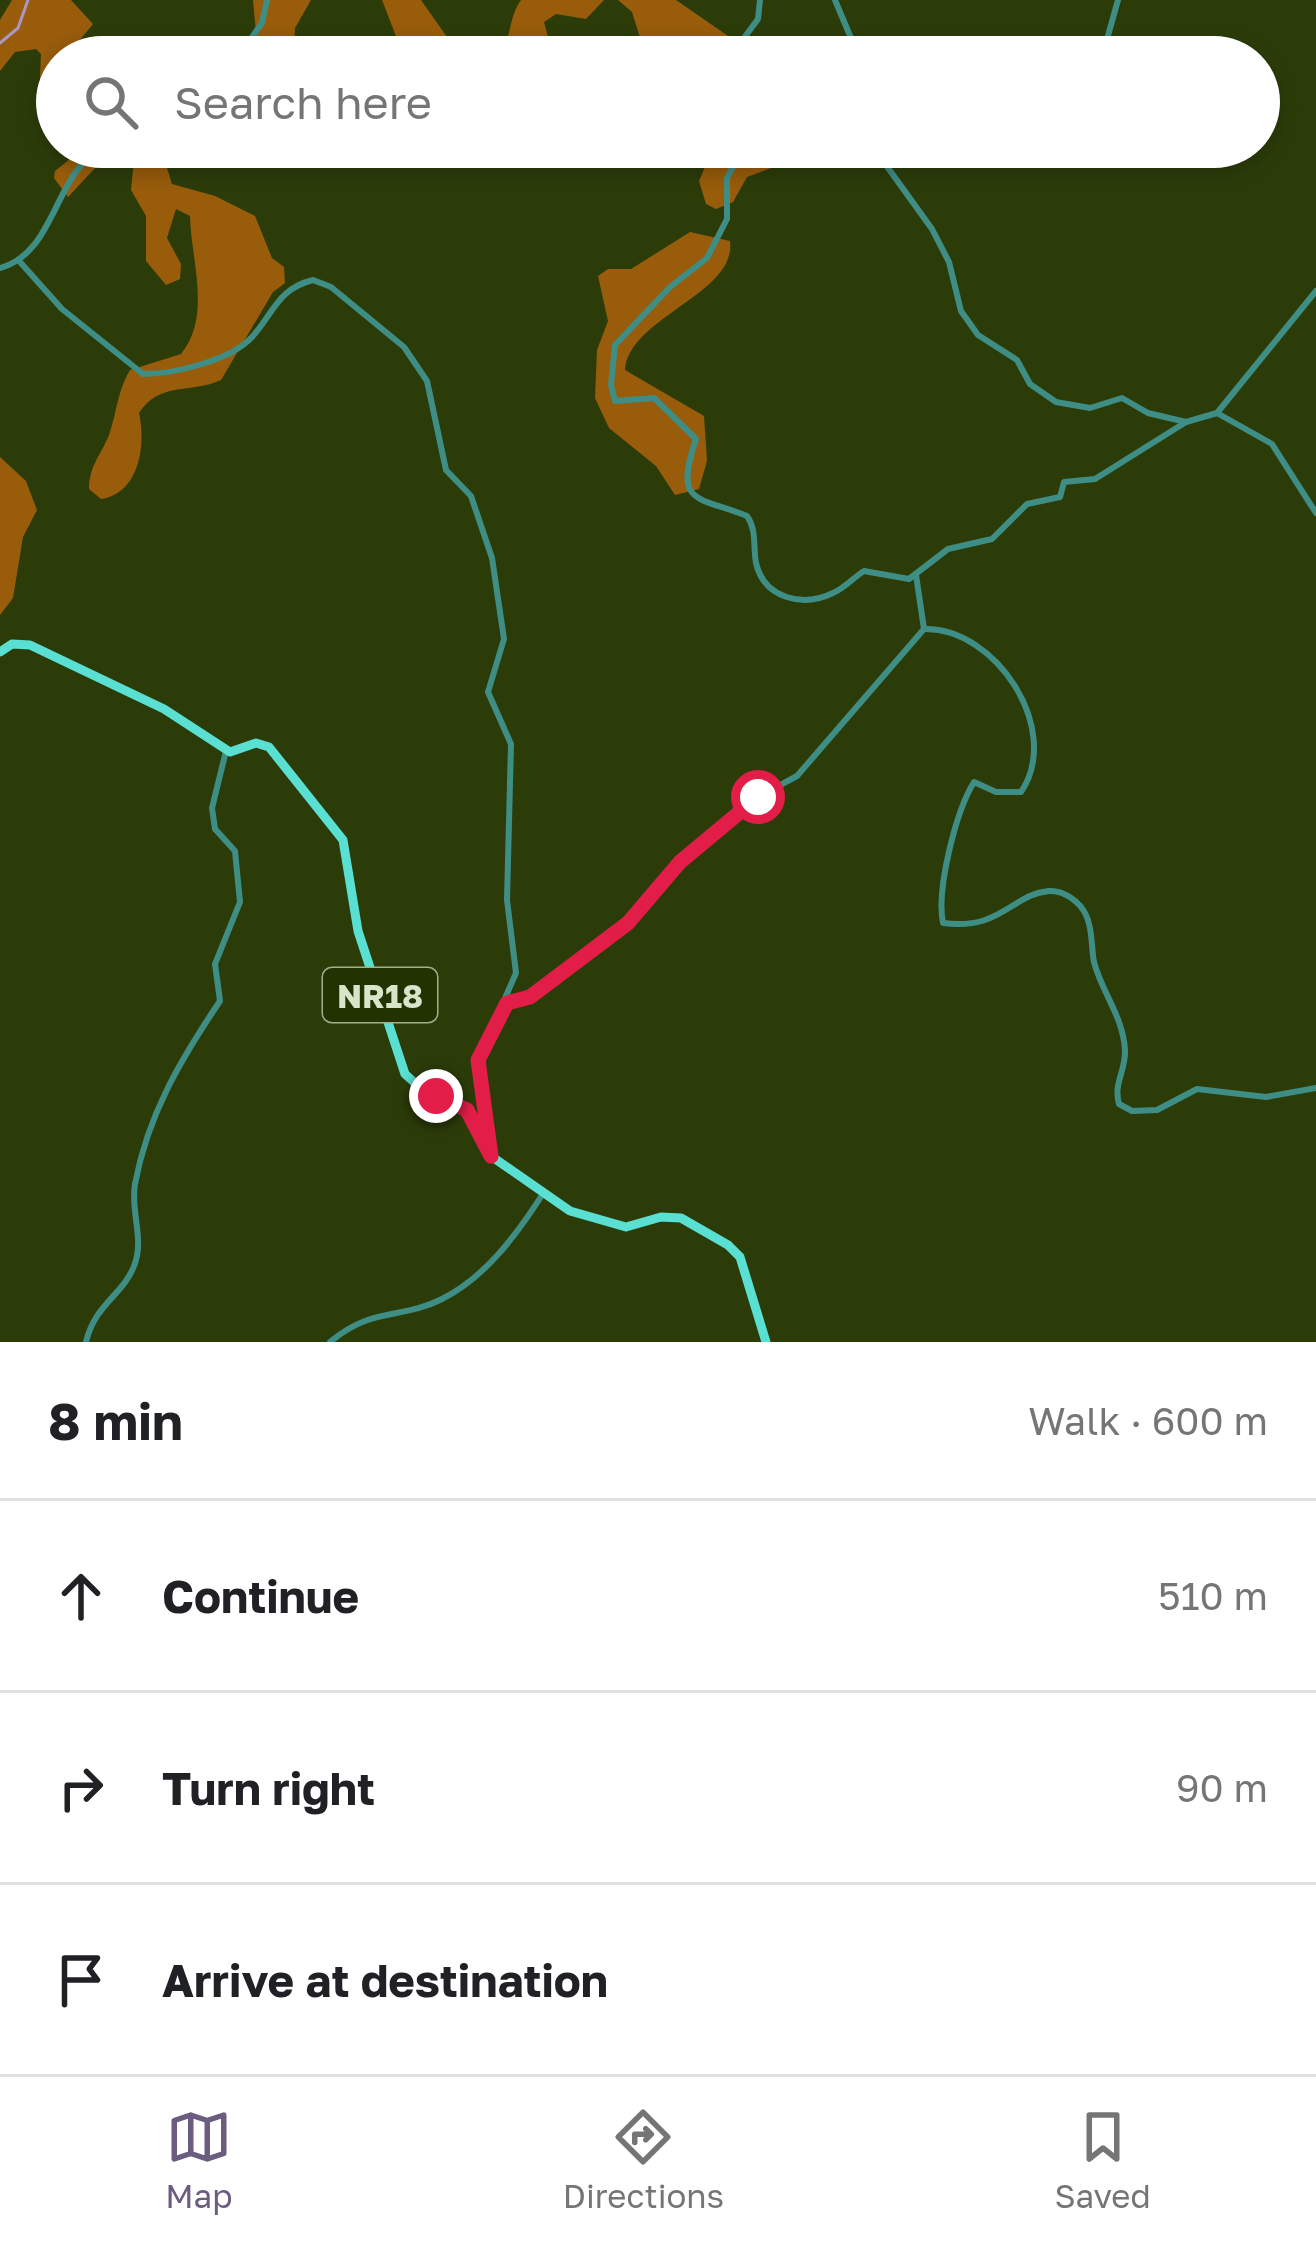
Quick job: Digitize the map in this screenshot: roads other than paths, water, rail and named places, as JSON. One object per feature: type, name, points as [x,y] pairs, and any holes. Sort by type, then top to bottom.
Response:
[{"type":"main road","name":"NR18","points":[[0,652],[12,644],[29,645],[164,710],[234,753],[256,742],[269,747],[334,823],[346,852],[358,931],[400,1064],[414,1085],[467,1110],[491,1156],[570,1211],[607,1223],[638,1226],[662,1217],[681,1218],[728,1245],[740,1258],[766,1342]]},
{"type":"street","points":[[252,36],[268,0]]},
{"type":"street","points":[[745,36],[758,19],[760,0]]},
{"type":"street","points":[[835,0],[850,36]]},
{"type":"street","points":[[1108,36],[1118,0]]},
{"type":"street","points":[[0,268],[20,262],[45,232],[80,168]]},
{"type":"street","points":[[732,168],[727,178],[727,220],[707,258],[670,287],[615,345],[612,396],[621,404],[654,398],[692,434],[689,488],[709,507],[747,516],[757,568],[765,585],[778,595],[815,598],[834,593],[864,571],[890,580],[916,575],[949,549],[992,539],[1027,505],[1060,497],[1064,482],[1095,479],[1186,422],[1217,413],[1316,291]]},
{"type":"street","points":[[888,168],[932,229],[949,262],[961,311],[994,350],[1017,360],[1040,394],[1077,409],[1122,398],[1148,413],[1186,422]]},
{"type":"street","points":[[20,262],[62,309],[143,374],[160,374],[237,350],[275,300],[314,280],[332,287],[415,358],[435,407],[446,470],[471,496],[485,529],[503,629],[488,692],[512,745],[507,900],[516,973],[507,1003],[478,1060],[491,1156]]},
{"type":"street","points":[[1217,413],[1272,444],[1316,513]]},
{"type":"street","points":[[507,1003],[530,997],[628,923],[680,862],[758,797],[797,776],[924,628],[916,575]]},
{"type":"street","points":[[924,628],[960,634],[998,661],[1022,700],[1033,748],[1033,774],[1021,792],[996,792],[974,782],[961,803],[938,901],[943,923],[966,926],[988,920],[1049,891],[1071,896],[1086,915],[1095,963],[1123,1029],[1126,1058],[1114,1088],[1119,1104],[1132,1112],[1157,1110],[1198,1089],[1266,1097],[1316,1088]]},
{"type":"street","points":[[86,1342],[100,1305],[133,1270],[139,1247],[134,1187],[163,1088],[220,1001],[215,964],[240,902],[235,851],[215,829],[212,808],[226,750]]},
{"type":"street","points":[[330,1342],[373,1315],[441,1300],[480,1272],[512,1240],[544,1192]]},
{"type":"waterway","points":[[0,43],[18,28],[28,0]]}]
